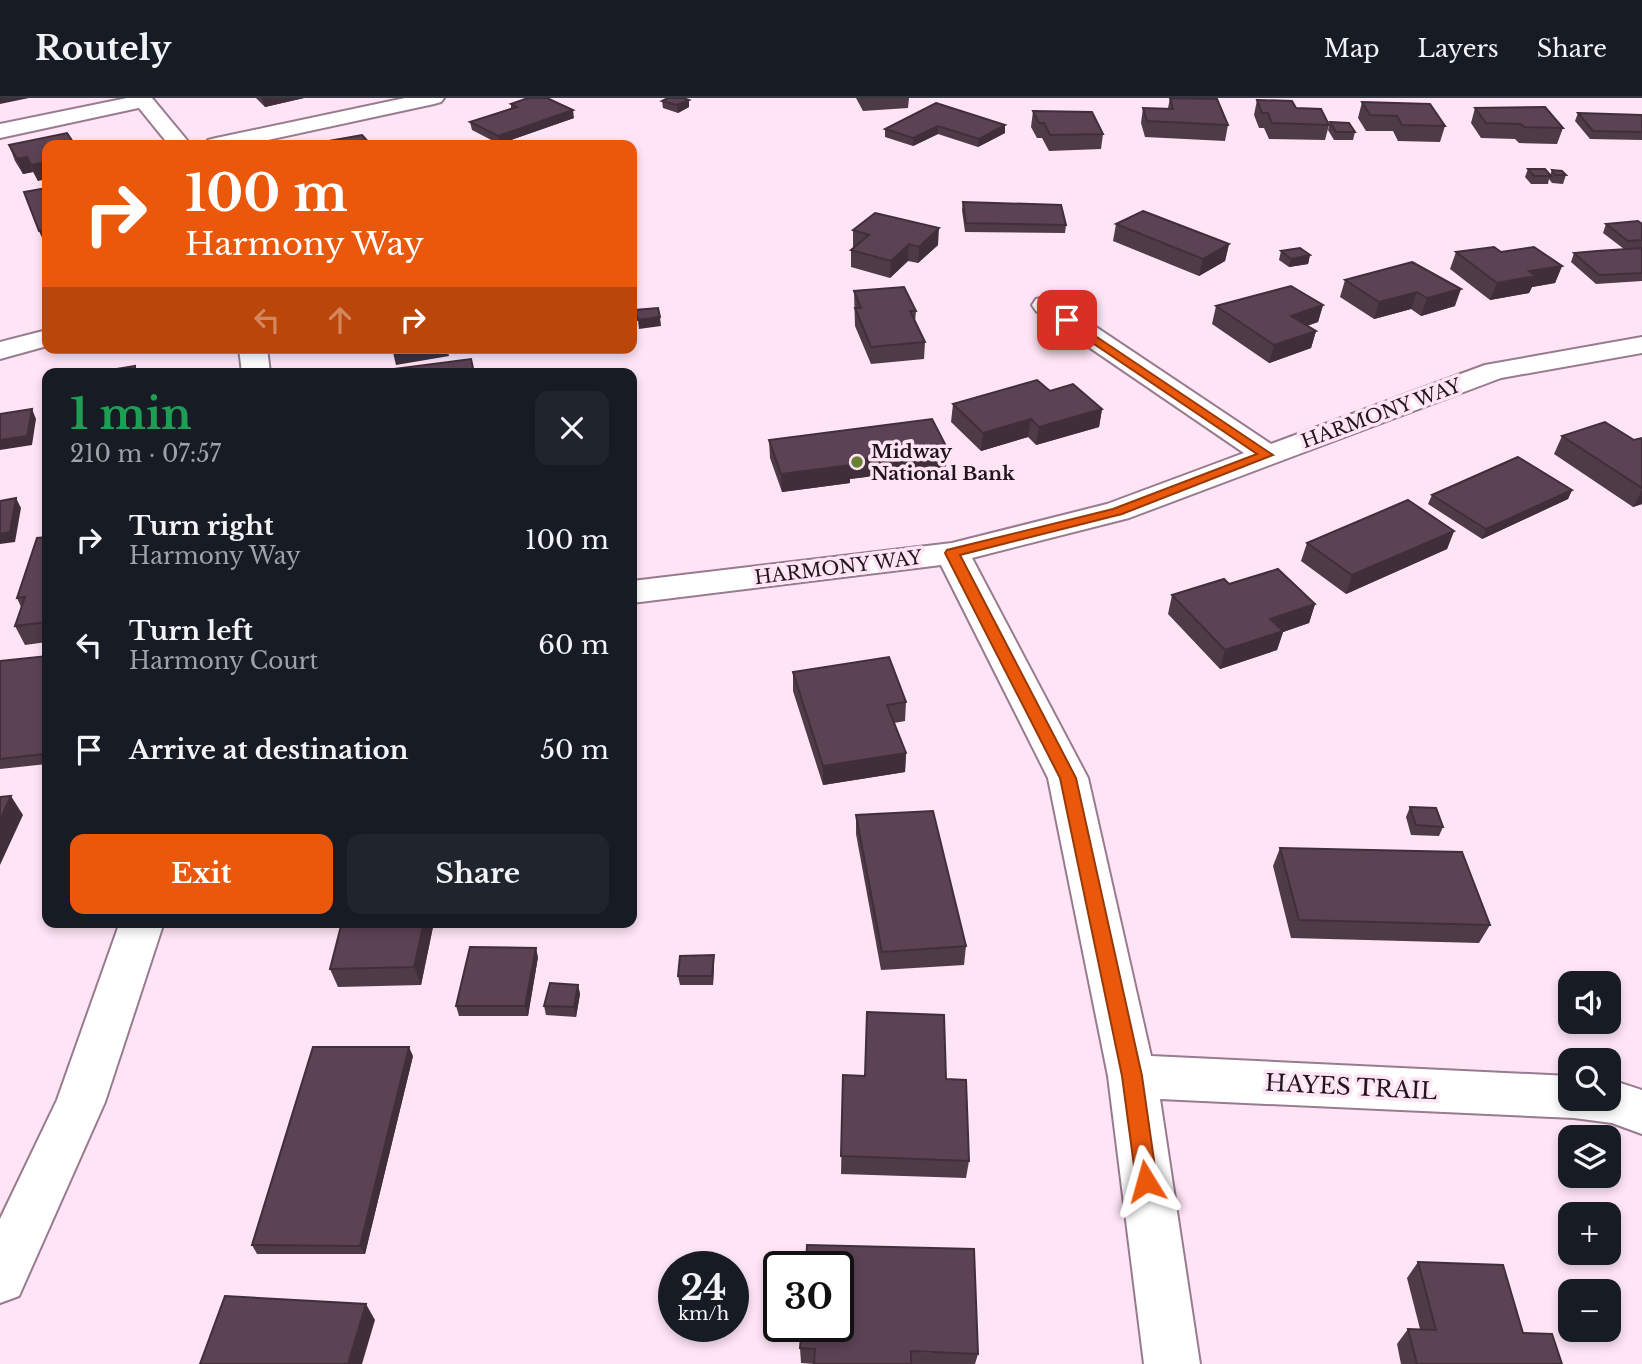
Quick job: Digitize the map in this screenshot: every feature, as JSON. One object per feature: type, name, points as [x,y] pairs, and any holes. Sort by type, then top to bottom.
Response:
[{"type":"street","points":[[239,140],[434,98]]},
{"type":"street","points":[[0,131],[142,99],[176,140]]},
{"type":"street","points":[[1045,305],[1267,455]]},
{"type":"street","points":[[0,351],[42,339]]},
{"type":"street","name":"HARMONY WAY","points":[[637,591],[952,553],[1118,512],[1495,371],[1642,345]]},
{"type":"street","points":[[952,553],[1068,778],[1132,1076],[1172,1364]]},
{"type":"street","points":[[0,1277],[81,1102],[140,928]]},
{"type":"street","name":"HAYES TRAIL","points":[[1132,1076],[1558,1097]]},
{"type":"street","points":[[1621,1104],[1642,1112]]},
{"type":"building","points":[[528,98],[547,98],[573,110],[498,136],[470,122],[517,107],[511,104]]},
{"type":"building","points":[[668,98],[689,100],[677,105],[662,101]]},
{"type":"building","points":[[1170,98],[1217,99],[1228,125],[1147,121],[1143,108],[1173,109]]},
{"type":"building","points":[[1257,100],[1292,101],[1296,108],[1321,109],[1329,125],[1272,123],[1268,113],[1262,113]]},
{"type":"building","points":[[1362,102],[1430,104],[1445,126],[1402,125],[1397,116],[1370,115]]},
{"type":"building","points":[[936,103],[1005,125],[979,139],[938,126],[913,138],[885,129]]},
{"type":"building","points":[[1545,107],[1563,128],[1486,123],[1475,108]]},
{"type":"building","points":[[1033,111],[1092,112],[1103,134],[1050,135]]},
{"type":"building","points":[[1578,113],[1642,115],[1642,132],[1593,131]]},
{"type":"building","points":[[1330,122],[1349,123],[1355,132],[1336,132]]},
{"type":"building","points":[[67,133],[72,140],[42,140],[42,163],[31,165],[27,157],[17,159],[9,145]]},
{"type":"building","points":[[362,135],[366,140],[334,140]]},
{"type":"building","points":[[1528,169],[1545,169],[1551,176],[1534,176]]},
{"type":"building","points":[[1552,170],[1562,171],[1566,175],[1555,175]]},
{"type":"building","points":[[42,189],[42,231],[39,231],[24,192]]},
{"type":"building","points":[[963,202],[1061,205],[1066,225],[966,223]]},
{"type":"building","points":[[1143,211],[1229,244],[1203,259],[1116,224]]},
{"type":"building","points":[[875,213],[939,228],[919,247],[909,244],[891,261],[851,250],[869,235],[853,230]]},
{"type":"building","points":[[1638,221],[1642,224],[1642,240],[1628,241],[1606,224]]},
{"type":"building","points":[[1494,247],[1501,252],[1534,247],[1562,266],[1529,271],[1536,276],[1497,283],[1456,252]]},
{"type":"building","points":[[1300,248],[1310,255],[1291,259],[1281,251]]},
{"type":"building","points":[[1642,248],[1642,273],[1599,275],[1574,253],[1597,251]]},
{"type":"building","points":[[1412,262],[1461,289],[1427,298],[1417,292],[1379,302],[1345,280]]},
{"type":"building","points":[[1291,286],[1323,305],[1291,316],[1316,331],[1274,345],[1216,306]]},
{"type":"building","points":[[904,287],[916,311],[910,311],[925,342],[871,347],[855,308],[861,308],[854,291]]},
{"type":"building","points":[[658,308],[660,317],[638,320],[637,310]]},
{"type":"building","points":[[471,359],[473,368],[403,368]]},
{"type":"building","points":[[1037,380],[1050,391],[1073,384],[1102,409],[1039,427],[1031,419],[983,433],[953,404]]},
{"type":"building","points":[[32,409],[27,436],[0,440],[0,414]]},
{"type":"building","points":[[932,419],[947,448],[849,461],[851,465],[781,474],[769,440]]},
{"type":"building","points":[[1605,422],[1634,440],[1642,438],[1642,488],[1562,436]]},
{"type":"building","points":[[1518,457],[1572,490],[1486,529],[1432,495]]},
{"type":"building","points":[[16,498],[10,532],[0,534],[0,501]]},
{"type":"building","points":[[1408,500],[1454,531],[1352,575],[1307,543]]},
{"type":"building","points":[[37,538],[42,538],[42,623],[15,626],[25,597],[17,598]]},
{"type":"building","points":[[1278,569],[1315,604],[1270,619],[1283,631],[1225,650],[1172,595],[1224,579],[1229,584]]},
{"type":"building","points":[[42,657],[42,754],[0,759],[0,661]]},
{"type":"building","points":[[889,657],[906,702],[887,705],[906,753],[823,766],[793,672]]},
{"type":"building","points":[[11,796],[0,820],[0,797]]},
{"type":"building","points":[[1410,807],[1436,808],[1443,827],[1416,825]]},
{"type":"building","points":[[933,811],[966,946],[882,952],[856,815]]},
{"type":"building","points":[[1280,848],[1462,852],[1490,925],[1299,920]]},
{"type":"building","points":[[340,928],[423,928],[414,967],[330,969]]},
{"type":"building","points":[[470,947],[536,948],[525,1006],[456,1006]]},
{"type":"building","points":[[714,955],[712,976],[678,976],[680,956]]},
{"type":"building","points":[[550,983],[578,985],[574,1007],[544,1006]]},
{"type":"building","points":[[867,1012],[944,1015],[946,1079],[966,1080],[969,1161],[841,1156],[843,1075],[865,1076]]},
{"type":"building","points":[[313,1047],[409,1047],[360,1246],[252,1245]]},
{"type":"building","points":[[807,1245],[974,1249],[978,1354],[911,1351],[911,1364],[814,1364],[815,1349],[800,1348],[801,1342],[854,1342],[854,1251],[807,1251]]},
{"type":"building","points":[[1418,1262],[1503,1265],[1523,1333],[1552,1334],[1562,1364],[1417,1364],[1408,1329],[1436,1330]]},
{"type":"building","points":[[225,1296],[366,1304],[348,1364],[200,1364]]},
{"type":"place","name":"Midway National Bank","points":[[857,462]]},
{"type":"route","points":[[1067,320],[1267,455],[1118,512],[952,553],[1068,778],[1132,1076],[1146,1181]]}]
